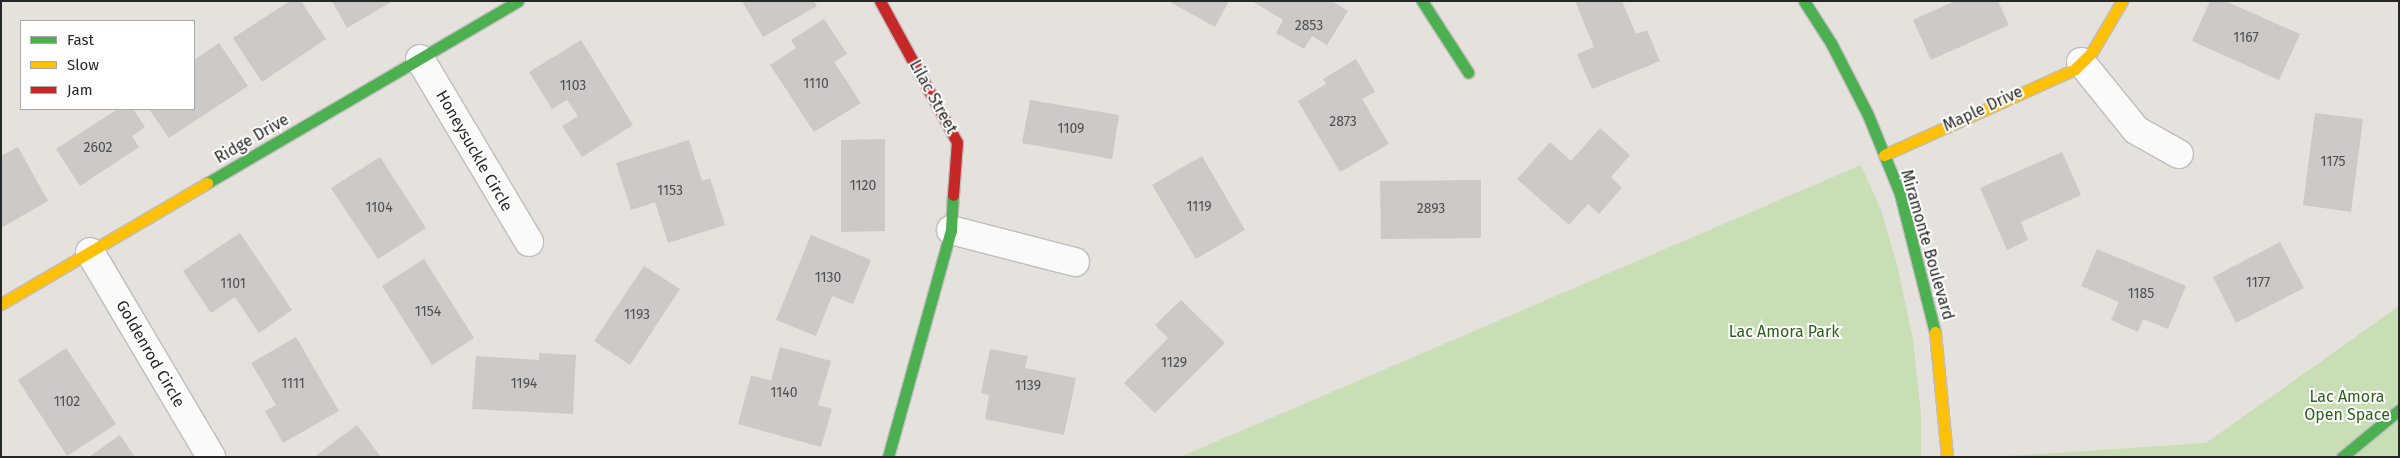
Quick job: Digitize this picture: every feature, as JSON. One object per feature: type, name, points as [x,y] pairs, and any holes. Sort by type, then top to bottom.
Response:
[{"type":"street","name":"Ridge Drive","points":[[1,304],[518,1]]},
{"type":"street","name":"Lilac Street","points":[[880,1],[957,142],[951,230],[888,457]]},
{"type":"street","points":[[1422,1],[1468,72]]},
{"type":"street","name":"Miramonte Boulevard","points":[[1804,1],[1835,51],[1884,155],[1900,194],[1929,300],[1938,351],[1948,457]]},
{"type":"street","name":"Maple Drive","points":[[1884,155],[2075,69],[2109,26],[2122,1]]},
{"type":"street","name":"Honeysuckle Circle","points":[[420,59],[529,242]]},
{"type":"street","points":[[2081,62],[2136,130],[2179,154]]},
{"type":"street","points":[[951,230],[1075,262]]},
{"type":"street","name":"Goldenrod Circle","points":[[90,252],[210,457]]},
{"type":"street","points":[[2342,457],[2399,410]]},
{"type":"green space","name":"Lac Amora Park","points":[[1861,165],[1881,210],[1896,261],[1913,339],[1921,414],[1921,457],[1180,457]]},
{"type":"green space","name":"Lac Amora Open Space","points":[[2399,306],[2399,457],[1992,457],[2206,443]]},
{"type":"building","points":[[290,1],[301,1],[326,39],[262,82],[233,38]]},
{"type":"building","points":[[332,1],[393,1],[347,28]]},
{"type":"building","points":[[742,1],[814,1],[817,6],[763,37]]},
{"type":"building","points":[[1168,1],[1229,1],[1215,27]]},
{"type":"building","points":[[1252,1],[1332,1],[1348,11],[1327,45],[1312,36],[1304,49],[1276,33],[1283,20]]},
{"type":"building","points":[[1575,1],[1622,1],[1636,34],[1647,30],[1660,61],[1592,89],[1577,54],[1594,47]]},
{"type":"building","points":[[1955,1],[1998,1],[2009,25],[1931,60],[1913,20]]},
{"type":"building","points":[[2210,1],[2225,1],[2300,34],[2279,80],[2192,41]]},
{"type":"building","points":[[824,19],[847,54],[834,62],[861,103],[814,132],[770,65],[796,48],[791,40]]},
{"type":"building","points":[[581,40],[633,125],[582,157],[562,126],[578,116],[567,100],[552,109],[529,72]]},
{"type":"building","points":[[219,43],[248,86],[169,138],[150,110],[195,110],[195,59]]},
{"type":"building","points":[[1356,59],[1375,92],[1362,99],[1389,144],[1340,172],[1298,101],[1326,84],[1323,79]]},
{"type":"building","points":[[1030,100],[1119,115],[1112,159],[1022,143]]},
{"type":"building","points":[[116,110],[134,110],[145,127],[132,136],[139,147],[80,186],[56,149]]},
{"type":"building","points":[[2315,113],[2363,119],[2351,212],[2303,205]]},
{"type":"building","points":[[1600,128],[1630,155],[1611,177],[1622,188],[1599,214],[1588,204],[1569,225],[1517,179],[1550,142],[1571,161]]},
{"type":"building","points":[[885,139],[885,231],[841,232],[841,140]]},
{"type":"building","points":[[689,140],[702,181],[710,178],[725,225],[668,243],[655,202],[631,210],[616,163]]},
{"type":"building","points":[[18,147],[48,201],[1,228],[1,156]]},
{"type":"building","points":[[2062,152],[2081,195],[2021,222],[2028,240],[2007,250],[1980,188]]},
{"type":"building","points":[[1202,156],[1245,230],[1196,259],[1152,185]]},
{"type":"building","points":[[380,157],[426,228],[378,259],[331,188]]},
{"type":"building","points":[[1481,180],[1481,238],[1381,239],[1380,181]]},
{"type":"building","points":[[240,233],[292,310],[259,333],[235,297],[211,313],[183,271]]},
{"type":"building","points":[[811,235],[871,260],[853,304],[832,296],[816,336],[776,320]]},
{"type":"building","points":[[2280,242],[2304,288],[2236,323],[2213,277]]},
{"type":"building","points":[[2097,249],[2186,286],[2168,329],[2143,319],[2138,332],[2111,320],[2119,302],[2081,286]]},
{"type":"building","points":[[424,259],[474,338],[432,365],[382,286]]},
{"type":"building","points":[[644,266],[680,289],[630,365],[594,341]]},
{"type":"building","points":[[1181,300],[1225,343],[1155,413],[1124,383],[1168,338],[1155,325]]},
{"type":"building","points":[[296,337],[339,411],[283,443],[265,411],[276,405],[251,363]]},
{"type":"building","points":[[780,347],[831,361],[818,405],[832,409],[821,447],[738,424],[751,375],[771,381]]},
{"type":"building","points":[[66,348],[116,424],[67,456],[18,380]]},
{"type":"building","points":[[990,349],[1028,356],[1025,368],[1076,378],[1064,435],[985,419],[989,395],[981,393]]},
{"type":"building","points":[[539,353],[576,355],[573,414],[472,409],[476,356],[539,360]]},
{"type":"building","points":[[357,425],[381,457],[314,457]]},
{"type":"building","points":[[120,435],[135,457],[89,457]]},
{"type":"traffic: fast","points":[[207,183],[518,1]]},
{"type":"traffic: fast","points":[[1422,1],[1468,72]]},
{"type":"traffic: fast","points":[[1804,1],[1831,43],[1868,115],[1900,194],[1935,332]]},
{"type":"traffic: fast","points":[[888,457],[951,230],[953,195]]},
{"type":"traffic: fast","points":[[2342,457],[2399,410]]},
{"type":"traffic: slow","points":[[1884,155],[2075,69],[2092,52],[2122,1]]},
{"type":"traffic: slow","points":[[1,304],[207,183]]},
{"type":"traffic: slow","points":[[1935,332],[1947,457]]},
{"type":"traffic: jam","points":[[880,1],[957,142],[953,195]]}]
